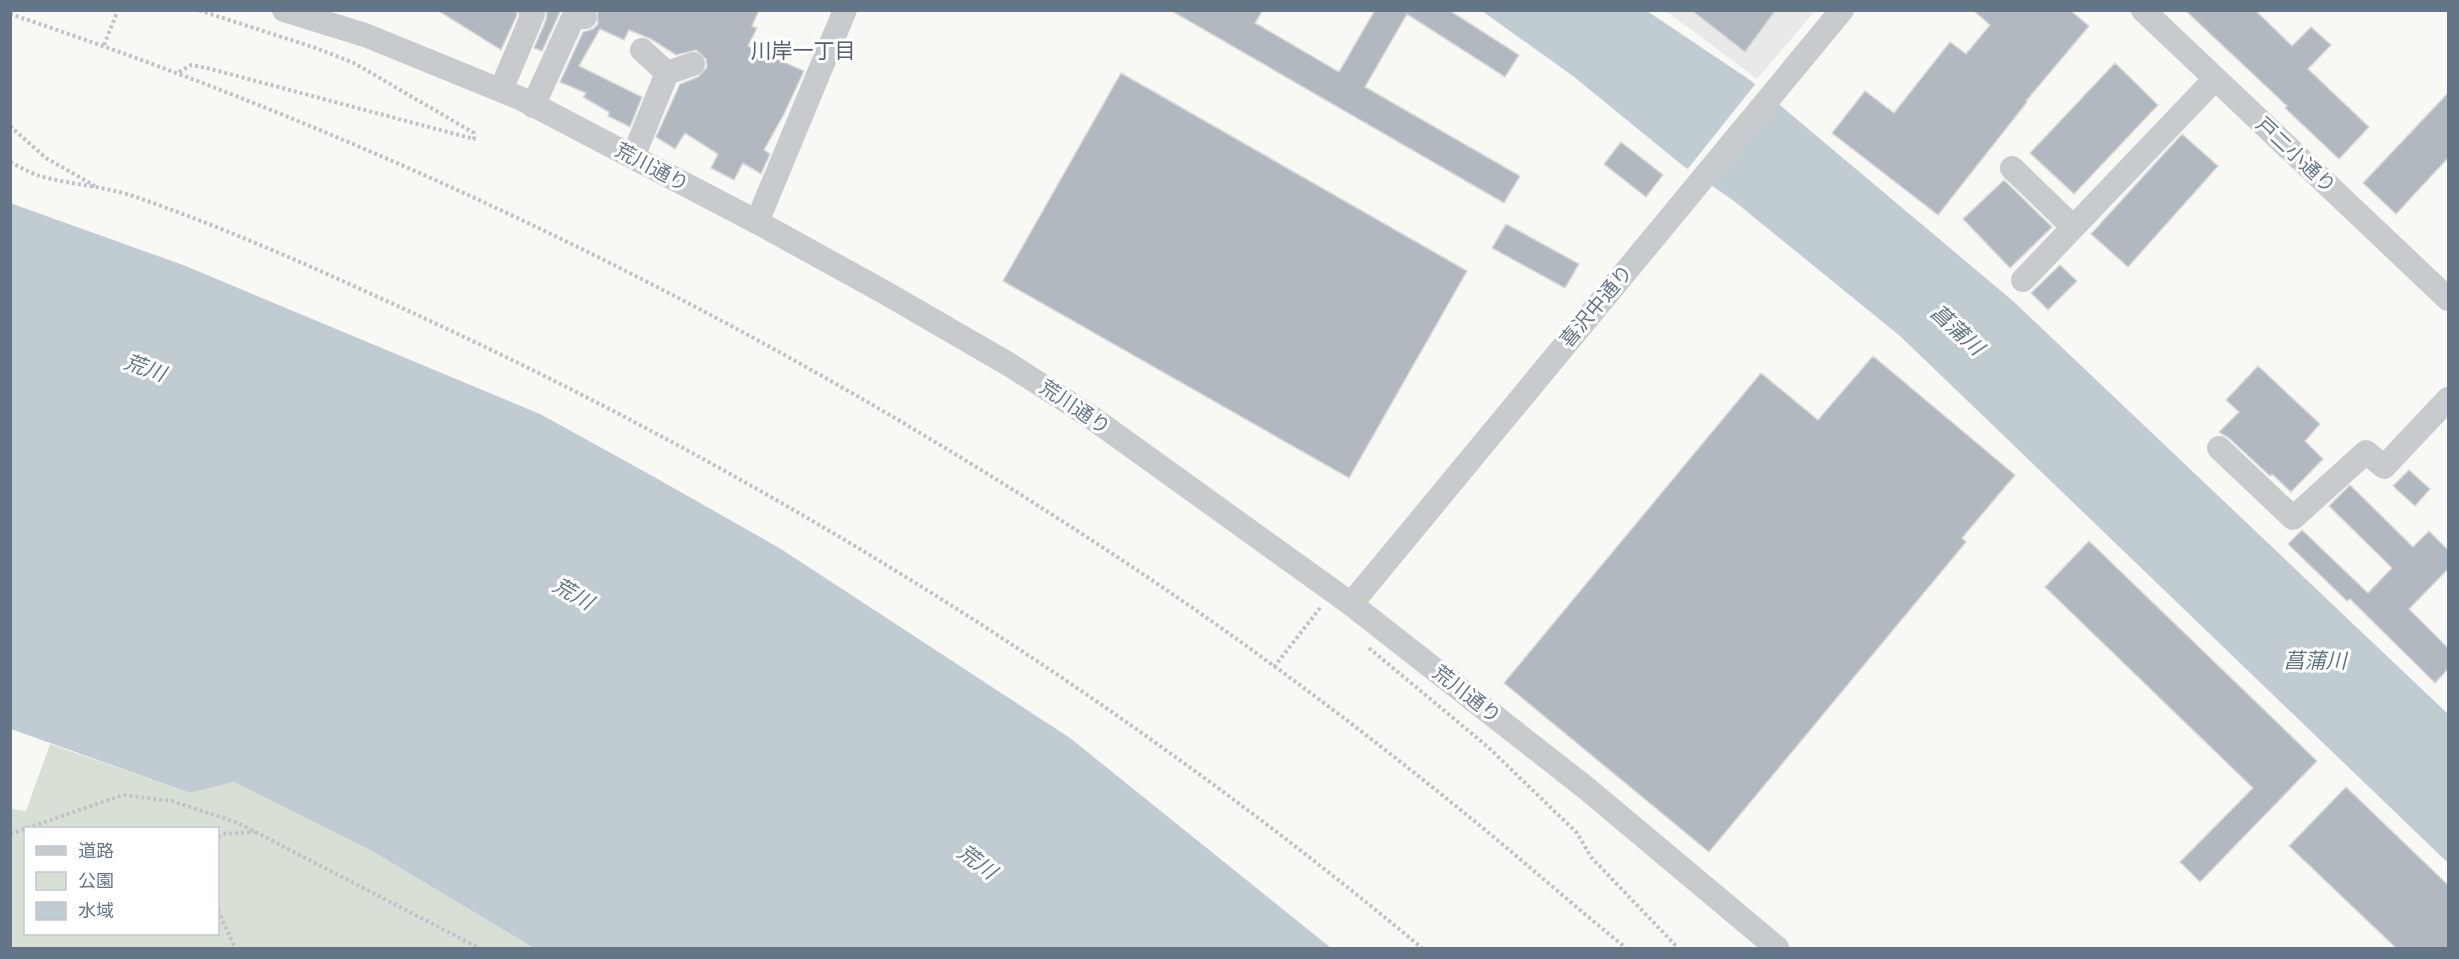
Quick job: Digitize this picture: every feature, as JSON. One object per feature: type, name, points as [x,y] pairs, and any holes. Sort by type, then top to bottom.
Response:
[{"type":"street","name":"荒川通り","points":[[284,10],[330,17],[365,34],[501,90],[633,157],[884,291],[1055,394],[1091,417],[1342,597],[1586,788],[1777,948]]},
{"type":"street","points":[[501,90],[533,14],[530,10]]},
{"type":"street","points":[[756,222],[845,10]]},
{"type":"street","name":"喜沢中通り","points":[[1342,597],[1696,186],[1842,10]]},
{"type":"street","name":"戸二小通り","points":[[2143,10],[2448,298]]},
{"type":"street","points":[[533,106],[573,18],[585,17]]},
{"type":"street","points":[[642,50],[667,73]]},
{"type":"street","points":[[633,157],[667,73],[693,64]]},
{"type":"street","points":[[2023,280],[2072,226],[2215,79]]},
{"type":"street","points":[[2012,168],[2072,226]]},
{"type":"street","points":[[2220,448],[2293,518],[2366,452],[2384,467],[2448,399]]},
{"type":"path","points":[[104,45],[118,10]]},
{"type":"path","points":[[178,72],[191,65],[207,68],[474,139],[474,132],[354,63],[316,48],[198,10]]},
{"type":"path","points":[[10,14],[178,72],[474,197],[758,340],[951,452],[1103,547],[1274,668],[1467,815],[1626,948]]},
{"type":"path","points":[[10,126],[46,158],[100,189]]},
{"type":"path","points":[[10,162],[37,175],[132,196],[239,237],[444,328],[607,407],[804,516],[943,601],[1105,707],[1319,864],[1422,948]]},
{"type":"path","points":[[1274,668],[1342,597]]},
{"type":"path","points":[[1361,642],[1488,747],[1577,833],[1591,857],[1678,948]]},
{"type":"path","points":[[30,827],[123,795],[171,801],[238,823],[479,948]]},
{"type":"path","points":[[219,836],[223,834],[256,832]]},
{"type":"path","points":[[219,912],[235,948]]},
{"type":"shaded area","points":[[1666,11],[1815,11],[1757,79]]},
{"type":"green space","points":[[50,744],[190,793],[234,782],[370,850],[534,948],[11,948],[11,809],[26,811]]},
{"type":"water","name":"菖蒲川","points":[[1482,11],[1647,11],[1750,80],[2013,301],[2448,714],[2448,863],[1900,336],[1734,201],[1682,165],[1573,76]]},
{"type":"water","name":"荒川","points":[[10,203],[183,265],[540,414],[656,478],[781,549],[1070,738],[1331,948],[534,948],[370,850],[234,782],[190,793],[11,729]]},
{"type":"pier","points":[[1757,82],[1780,102],[1709,187],[1686,171]]},
{"type":"building","points":[[437,10],[516,10],[517,15],[501,50]]},
{"type":"building","points":[[547,10],[561,10],[542,51],[534,48],[546,20]]},
{"type":"building","points":[[597,10],[759,10],[752,26],[757,28],[748,46],[804,71],[764,150],[770,154],[761,174],[743,163],[734,180],[711,168],[718,154],[685,133],[675,149],[656,137],[680,84],[698,77],[707,67],[706,59],[696,50],[676,55],[651,39],[629,30],[624,40],[600,29],[579,66],[642,97],[630,127],[608,116],[609,112],[583,97],[586,93],[560,82],[583,32],[593,29],[598,24]]},
{"type":"building","points":[[1170,10],[1263,10],[1255,23],[1339,72],[1375,10],[1449,10],[1519,55],[1505,77],[1407,14],[1365,87],[1520,176],[1504,203]]},
{"type":"building","points":[[1691,10],[1776,10],[1745,52]]},
{"type":"building","points":[[1973,10],[2070,10],[2089,26],[2026,101],[1938,215],[1832,133],[1865,91],[1894,113],[1950,42],[1966,54],[1990,25]]},
{"type":"building","points":[[2185,10],[2255,10],[2292,46],[2311,27],[2331,45],[2308,69],[2369,127],[2339,159],[2285,108],[2287,106]]},
{"type":"building","points":[[2115,63],[2158,105],[2074,194],[2030,153]]},
{"type":"building","points":[[1121,73],[1467,271],[1349,478],[1003,281]]},
{"type":"building","points":[[2448,93],[2448,158],[2396,214],[2363,183]]},
{"type":"building","points":[[2182,134],[2218,166],[2128,267],[2091,234]]},
{"type":"building","points":[[1621,142],[1663,175],[1646,197],[1604,164]]},
{"type":"building","points":[[2004,180],[2052,227],[2010,268],[1963,219]]},
{"type":"building","points":[[1506,224],[1579,264],[1565,288],[1492,248]]},
{"type":"building","points":[[2060,265],[2077,281],[2048,310],[2031,293]]},
{"type":"building","points":[[1873,356],[2015,475],[1962,538],[1966,542],[1709,852],[1504,683],[1761,373],[1818,420]]},
{"type":"building","points":[[2258,366],[2320,424],[2305,441],[2323,459],[2291,492],[2219,432],[2239,412],[2226,400]]},
{"type":"building","points":[[2409,470],[2430,489],[2415,506],[2393,486]]},
{"type":"building","points":[[2350,485],[2413,547],[2429,531],[2448,550],[2448,569],[2409,609],[2448,648],[2448,669],[2435,683],[2350,599],[2347,601],[2288,544],[2302,530],[2368,593],[2392,568],[2329,506]]},
{"type":"building","points":[[2089,541],[2317,761],[2200,882],[2180,862],[2253,788],[2045,587]]},
{"type":"building","points":[[2346,787],[2448,885],[2448,948],[2396,948],[2289,846]]},
{"type":"district","name":"川岸一丁目","points":[[803,51]]}]
